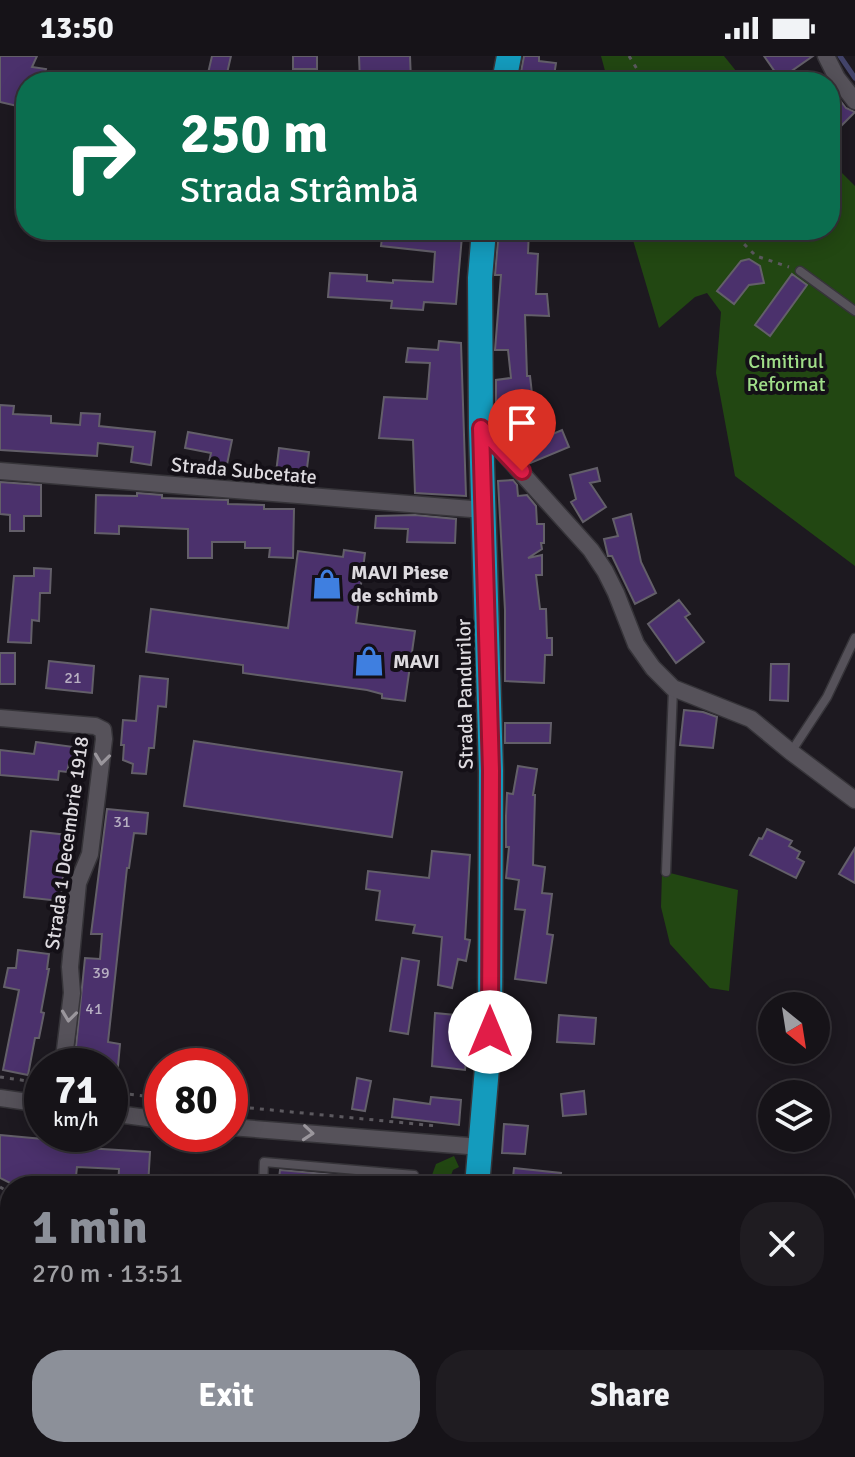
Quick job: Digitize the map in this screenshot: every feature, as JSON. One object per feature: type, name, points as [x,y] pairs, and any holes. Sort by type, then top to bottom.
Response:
[{"type":"highway","name":"Strada Pandurilor","points":[[477,1176],[490,1032],[491,771],[481,428],[480,278],[483,240]]},
{"type":"street","points":[[840,82],[855,101]]},
{"type":"street","points":[[481,428],[505,451],[591,550],[616,593],[636,644],[653,668],[673,688],[751,719],[855,800]]},
{"type":"street","name":"Strada Subcetate","points":[[0,471],[484,510]]},
{"type":"street","name":"Strada 1 Decembrie 1918","points":[[0,718],[95,726],[103,730],[90,854],[78,883],[70,967],[72,993],[65,1048]]},
{"type":"street","points":[[0,1098],[24,1101]]},
{"type":"street","points":[[248,1129],[481,1152]]},
{"type":"lane","points":[[800,271],[855,311]]},
{"type":"lane","points":[[791,752],[827,697],[855,638]]},
{"type":"lane","points":[[666,872],[673,688]]},
{"type":"lane","points":[[263,1176],[264,1162],[414,1175]]},
{"type":"path","points":[[740,240],[756,256],[800,271]]},
{"type":"path","points":[[0,1077],[24,1080]]},
{"type":"path","points":[[248,1108],[444,1126]]},
{"type":"green space","points":[[601,56],[724,56],[737,72],[605,72]]},
{"type":"green space","name":"Cimitirul Reformat","points":[[840,171],[855,186],[855,566],[735,476],[716,373],[721,312],[707,293],[695,297],[659,328],[633,240],[840,240]]},
{"type":"green space","points":[[662,871],[738,890],[729,991],[710,988],[670,944],[661,907]]},
{"type":"green space","points":[[454,1156],[459,1167],[451,1176],[434,1176],[436,1164]]},
{"type":"building","points":[[0,56],[37,56],[32,67],[46,69],[45,72],[16,72],[16,106],[0,102]]},
{"type":"building","points":[[212,56],[231,56],[227,72],[208,72]]},
{"type":"building","points":[[293,56],[317,56],[317,69],[293,69]]},
{"type":"building","points":[[359,56],[410,56],[411,72],[360,72]]},
{"type":"building","points":[[524,56],[539,56],[539,61],[556,63],[555,72],[521,72]]},
{"type":"building","points":[[764,56],[813,56],[790,72],[775,72]]},
{"type":"building","points":[[840,100],[846,108],[855,112],[840,127]]},
{"type":"building","points":[[382,240],[462,240],[456,304],[424,302],[423,310],[391,308],[392,301],[328,297],[330,273],[367,275],[367,281],[433,282],[435,252],[381,246]]},
{"type":"building","points":[[498,240],[529,240],[528,253],[538,254],[536,294],[547,294],[549,316],[525,315],[527,376],[530,376],[534,411],[543,409],[548,436],[562,430],[569,447],[528,464],[516,434],[502,435],[496,409],[496,380],[511,378],[508,350],[495,350],[501,275],[495,275]]},
{"type":"building","points":[[749,259],[760,266],[764,283],[749,285],[734,304],[717,291],[741,261]]},
{"type":"building","points":[[792,274],[807,285],[770,336],[755,325]]},
{"type":"building","points":[[439,341],[461,343],[466,496],[415,493],[413,440],[379,438],[384,397],[427,399],[430,363],[406,362],[408,348],[438,350]]},
{"type":"building","points":[[0,405],[14,406],[13,414],[51,416],[51,423],[80,425],[81,413],[100,414],[99,426],[155,432],[151,465],[131,462],[133,447],[98,443],[97,456],[0,450]]},
{"type":"building","points":[[188,432],[232,440],[225,474],[207,472],[211,453],[185,448]]},
{"type":"building","points":[[279,448],[309,452],[305,484],[275,481]]},
{"type":"building","points":[[597,468],[600,481],[590,483],[606,507],[583,522],[571,502],[576,499],[570,475]]},
{"type":"building","points":[[513,480],[518,496],[527,495],[536,506],[537,524],[544,524],[542,549],[528,558],[542,555],[542,575],[536,575],[540,609],[546,609],[547,638],[552,638],[552,655],[545,655],[544,683],[505,681],[505,610],[498,481]]},
{"type":"building","points":[[0,482],[41,485],[41,516],[24,516],[24,531],[10,531],[10,515],[0,514]]},
{"type":"building","points":[[137,493],[162,495],[162,498],[228,500],[228,504],[264,505],[264,509],[294,509],[293,558],[269,557],[270,548],[245,548],[245,542],[212,542],[212,558],[188,558],[188,529],[119,526],[119,534],[95,533],[96,495],[137,496]]},
{"type":"building","points":[[631,514],[641,562],[656,593],[635,604],[612,556],[608,556],[604,539],[618,536],[613,519]]},
{"type":"building","points":[[415,515],[456,519],[455,543],[407,542],[408,529],[375,528],[376,516]]},
{"type":"building","points":[[344,550],[365,553],[356,623],[415,631],[405,701],[382,698],[382,694],[367,690],[243,673],[243,665],[146,652],[151,609],[288,628],[298,551],[343,557]]},
{"type":"building","points":[[34,568],[51,569],[50,593],[40,593],[39,621],[32,620],[31,643],[8,642],[14,576],[34,576]]},
{"type":"building","points":[[679,600],[690,614],[685,617],[704,642],[676,663],[648,624]]},
{"type":"building","points":[[0,653],[15,653],[15,684],[0,684]]},
{"type":"building","points":[[49,661],[94,666],[92,693],[46,688]]},
{"type":"building","points":[[771,664],[789,664],[788,701],[770,700]]},
{"type":"building","points":[[140,676],[168,679],[166,707],[158,706],[154,748],[149,748],[146,774],[132,773],[133,764],[123,760],[124,745],[121,745],[123,720],[136,721]]},
{"type":"building","points":[[684,710],[717,717],[713,748],[680,745]]},
{"type":"building","points":[[505,723],[551,723],[550,743],[505,743]]},
{"type":"building","points":[[194,741],[402,772],[392,837],[184,806]]},
{"type":"building","points":[[36,742],[74,747],[72,764],[69,763],[67,772],[59,771],[58,780],[0,775],[0,750],[34,754]]},
{"type":"building","points":[[518,766],[537,769],[533,795],[533,865],[545,867],[542,893],[552,894],[547,934],[553,935],[546,983],[515,979],[525,910],[515,909],[519,880],[506,878],[509,847],[506,847],[506,816],[507,793],[513,794]]},
{"type":"building","points":[[107,809],[148,813],[146,834],[134,833],[127,868],[108,1042],[120,1044],[120,1048],[76,1048],[85,958],[100,959],[102,934],[91,934]]},
{"type":"building","points":[[767,829],[792,841],[789,846],[800,852],[797,858],[804,862],[796,878],[750,855]]},
{"type":"building","points":[[31,831],[68,835],[60,901],[24,897]]},
{"type":"building","points":[[855,848],[855,883],[839,874]]},
{"type":"building","points":[[432,851],[470,855],[465,939],[470,940],[466,961],[458,959],[452,988],[438,985],[442,937],[413,933],[415,925],[376,920],[380,891],[366,889],[368,871],[429,878]]},
{"type":"building","points":[[18,950],[49,954],[39,1038],[35,1038],[33,1048],[24,1048],[24,1074],[3,1070],[19,990],[4,987],[8,968],[16,968]]},
{"type":"building","points":[[402,958],[419,961],[408,1034],[390,1031]]},
{"type":"building","points":[[435,1013],[466,1016],[465,1070],[432,1066]]},
{"type":"building","points":[[559,1015],[596,1018],[594,1044],[557,1042]]},
{"type":"building","points":[[357,1078],[371,1081],[365,1111],[352,1109]]},
{"type":"building","points":[[584,1091],[586,1114],[563,1116],[561,1094]]},
{"type":"building","points":[[431,1097],[461,1100],[459,1125],[392,1117],[394,1099],[430,1104]]},
{"type":"building","points":[[504,1124],[528,1126],[525,1154],[502,1153]]},
{"type":"building","points":[[0,1135],[24,1137],[24,1152],[150,1152],[149,1176],[119,1176],[119,1169],[77,1167],[76,1176],[0,1176]]},
{"type":"building","points":[[514,1168],[561,1173],[561,1176],[513,1176]]},
{"type":"building","points":[[280,1170],[346,1176],[279,1176]]},
{"type":"waterway","points":[[840,56],[855,78]]},
{"type":"place","name":"MAVI Piese de schimb","points":[[327,584]]},
{"type":"place","name":"MAVI","points":[[369,661]]},
{"type":"route","points":[[490,1032],[491,771],[481,428],[522,471]]}]
